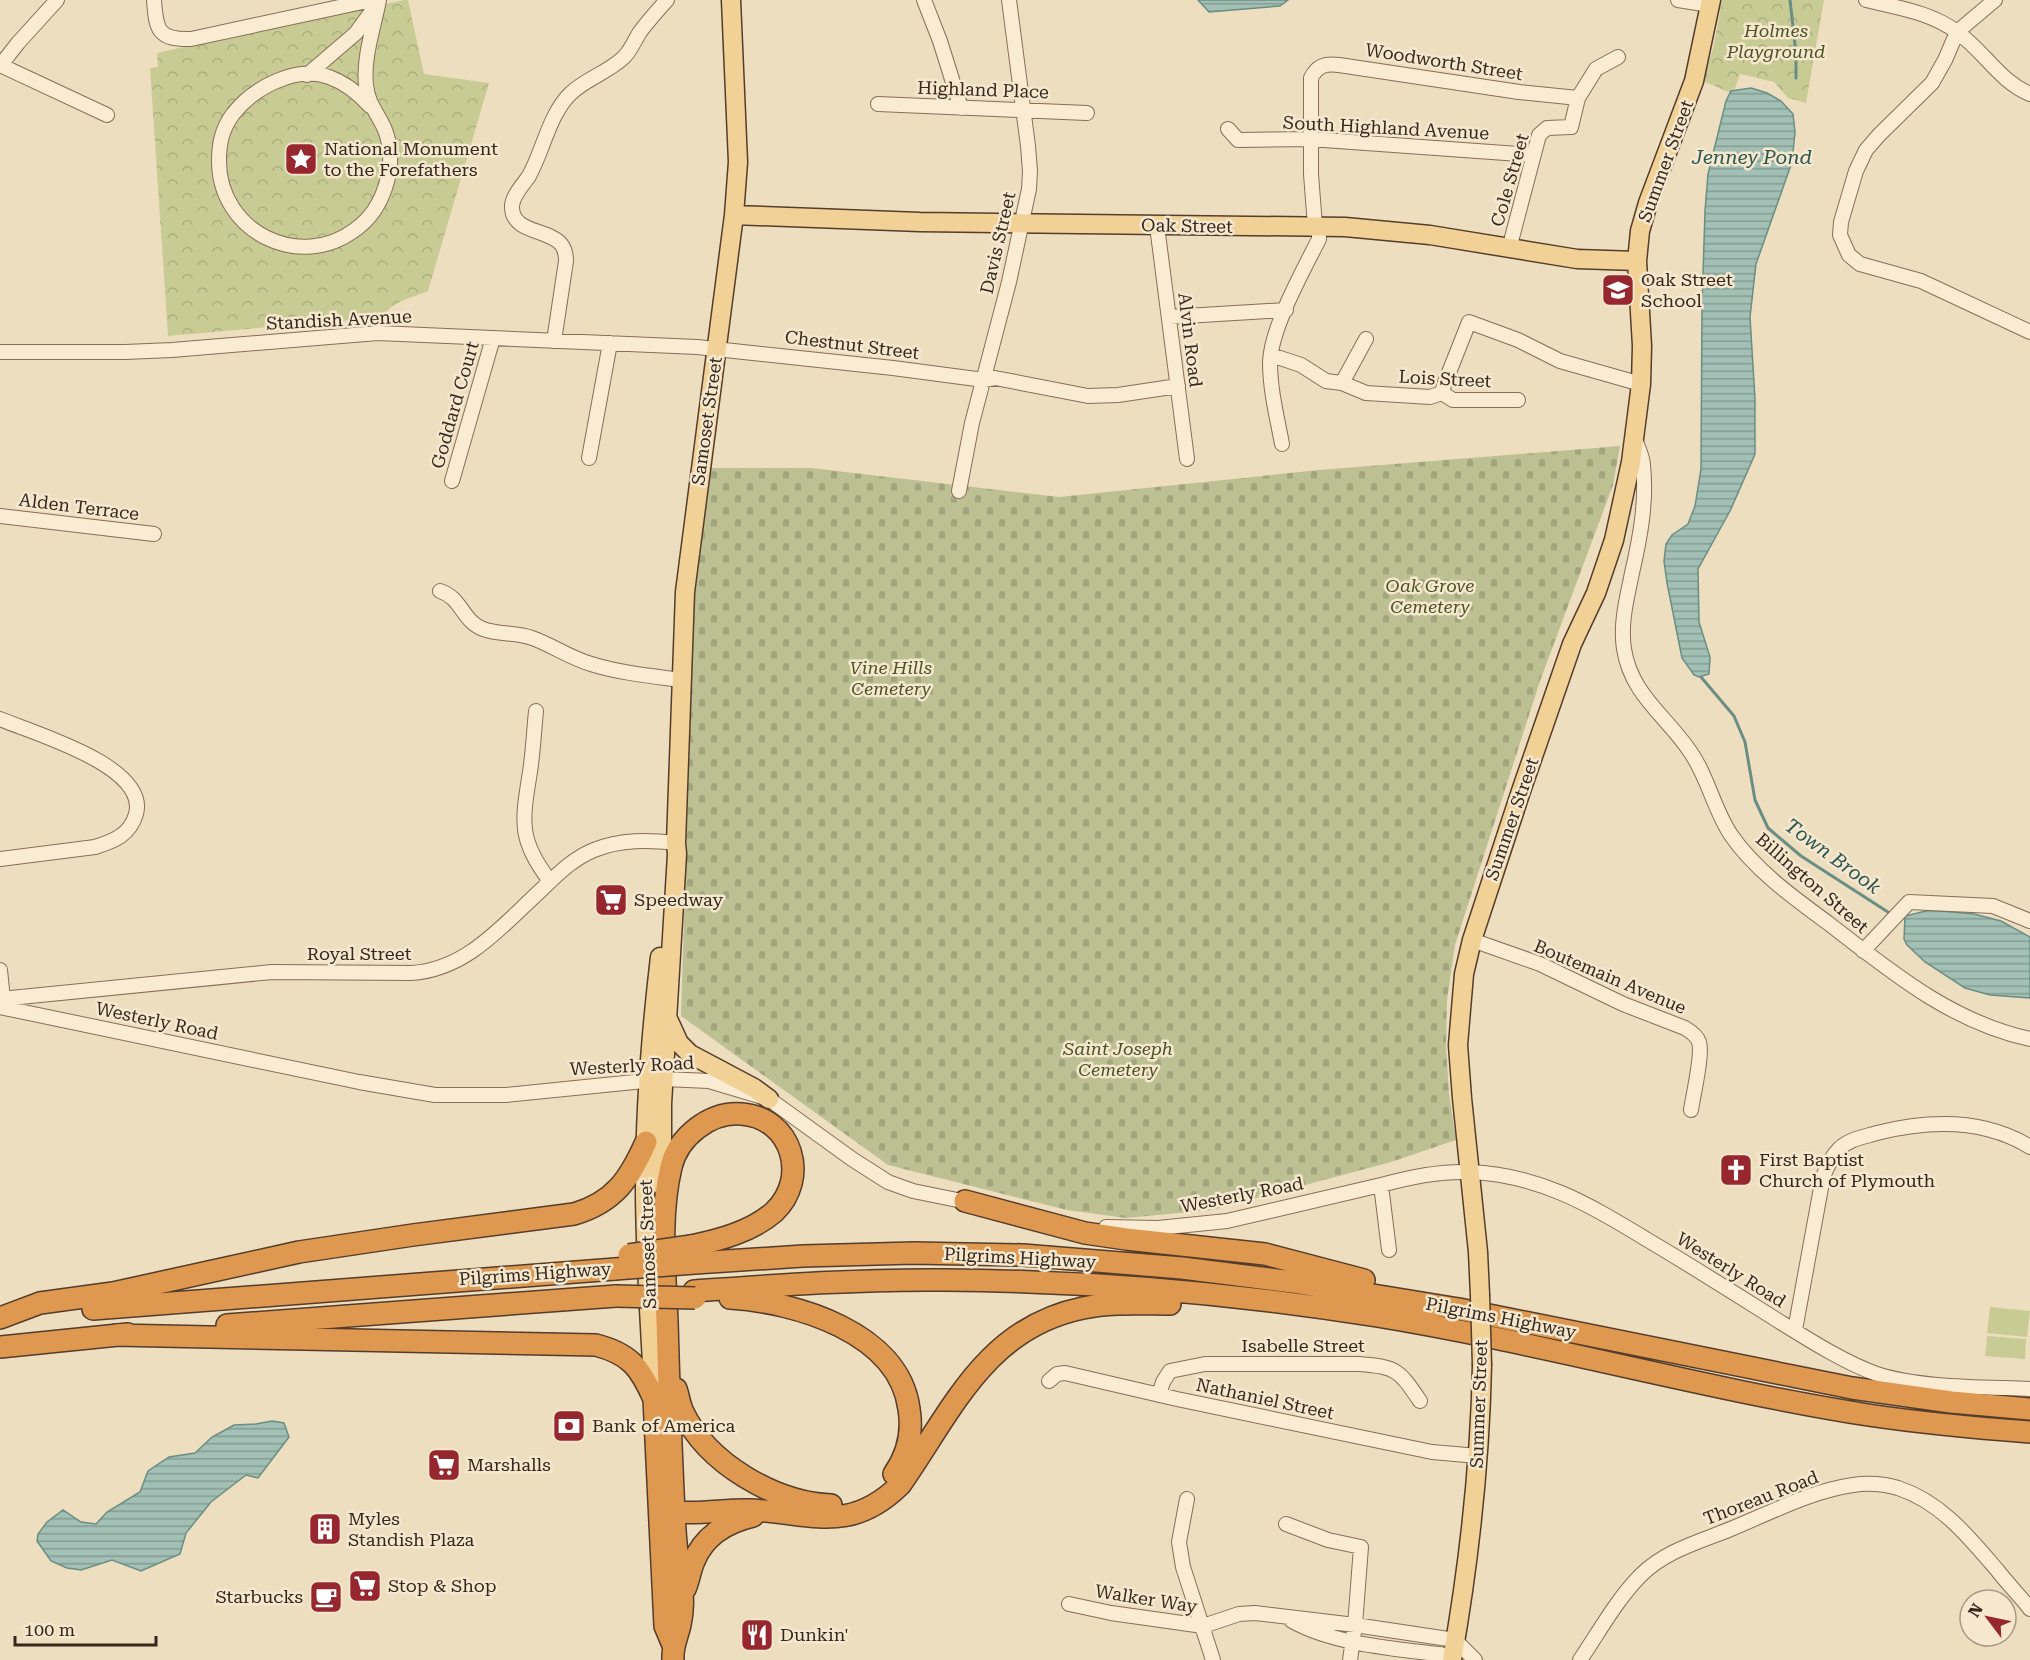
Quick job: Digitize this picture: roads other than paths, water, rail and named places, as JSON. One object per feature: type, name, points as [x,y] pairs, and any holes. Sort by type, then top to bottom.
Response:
[{"type":"highway","points":[[663,1220],[672,1166],[680,1148],[699,1128],[710,1120],[730,1114],[755,1116],[774,1127],[786,1142],[792,1157],[792,1182],[786,1198],[772,1213],[753,1226],[722,1238],[693,1254]]},
{"type":"highway","points":[[0,1318],[40,1303],[113,1293],[299,1252],[574,1214],[598,1205],[616,1191],[633,1169],[646,1142]]},
{"type":"highway","points":[[965,1201],[1085,1233],[1265,1254],[1415,1292],[1459,1309]]},
{"type":"highway","name":"Samoset Street","points":[[663,1220],[668,1363],[665,1626],[673,1652]]},
{"type":"highway","name":"Pilgrims Highway","points":[[0,1318],[207,1299],[537,1274],[576,1261],[616,1263],[693,1254],[1023,1255],[1182,1268],[1349,1290],[1459,1309],[1852,1388],[1951,1402],[2030,1409]]},
{"type":"highway","name":"Pilgrims Highway","points":[[0,1347],[115,1335],[616,1296],[695,1294],[832,1282],[943,1280],[1043,1282],[1223,1297],[1380,1317],[1866,1414],[1962,1427],[2030,1432]]},
{"type":"highway","points":[[668,1363],[684,1413],[700,1437],[732,1468],[756,1483],[779,1493],[820,1505],[852,1503],[885,1485],[905,1455],[910,1432],[909,1403],[894,1370],[871,1346],[834,1323],[784,1306],[695,1294]]},
{"type":"highway","points":[[668,1510],[752,1510],[820,1517],[844,1516],[868,1508],[889,1496],[900,1485],[966,1386],[991,1356],[1024,1331],[1062,1313],[1084,1307],[1108,1304],[1163,1304],[1232,1307],[1336,1317],[1380,1317]]},
{"type":"highway","points":[[115,1335],[596,1345],[621,1354],[632,1362],[645,1377],[654,1399]]},
{"type":"highway","name":"Samoset Street","points":[[654,1399],[668,1510],[675,1528],[682,1595],[680,1624],[673,1652]]},
{"type":"highway","points":[[682,1595],[697,1553],[713,1534],[737,1520],[770,1513]]},
{"type":"main road","name":"Samoset Street","points":[[654,1399],[647,1258],[646,1142],[667,1018],[677,854],[685,592],[734,215],[738,162],[731,0]]},
{"type":"main road","name":"Summer Street","points":[[1454,1652],[1470,1537],[1478,1456],[1482,1365],[1480,1295],[1458,1045],[1463,978],[1472,940],[1564,666],[1606,570],[1623,505],[1635,437],[1641,384],[1642,346],[1638,261],[1643,218],[1694,81],[1711,2]]},
{"type":"main road","name":"Oak Street","points":[[734,215],[873,221],[1315,226],[1402,232],[1577,259],[1638,261]]},
{"type":"main road","name":"Samoset Street","points":[[663,1220],[654,1004],[672,854],[676,843]]},
{"type":"main road","points":[[667,1018],[679,1043],[690,1054],[754,1088],[769,1099]]},
{"type":"street","points":[[57,0],[0,65],[107,115]]},
{"type":"street","points":[[154,0],[159,30],[167,37],[191,39],[372,0]]},
{"type":"street","points":[[307,75],[356,33],[368,19],[379,0]]},
{"type":"street","points":[[370,106],[366,69],[379,0]]},
{"type":"street","points":[[554,340],[566,261],[565,251],[554,238],[524,226],[516,220],[512,208],[513,203],[539,157],[563,103],[580,86],[624,57],[639,33],[667,0]]},
{"type":"street","points":[[924,0],[940,41],[961,108]]},
{"type":"street","name":"Davis Street","points":[[959,491],[972,423],[1023,222],[1030,171],[1009,0]]},
{"type":"street","points":[[1678,0],[1711,2]]},
{"type":"street","points":[[1866,0],[1924,15],[1957,32],[2006,80],[2030,94]]},
{"type":"street","points":[[1995,0],[1957,32],[1932,82],[1879,135],[1861,159],[1841,222],[1842,242],[1849,255],[1866,267],[1894,272],[1921,281],[2030,332]]},
{"type":"street","name":"Cole Street","points":[[1509,249],[1539,135],[1547,128],[1571,126],[1578,98],[1596,69],[1618,57]]},
{"type":"street","name":"Woodworth Street","points":[[1310,139],[1311,78],[1318,68],[1330,64],[1519,92],[1578,98]]},
{"type":"street","points":[[307,75],[328,77],[343,84],[358,93],[370,106],[386,132],[390,167],[386,186],[369,216],[357,228],[327,243],[291,246],[274,243],[241,220],[225,195],[219,165],[222,132],[240,106],[263,88],[277,81],[307,75]]},
{"type":"street","name":"Highland Place","points":[[878,104],[1087,113]]},
{"type":"street","name":"South Highland Avenue","points":[[1228,129],[1238,140],[1310,139],[1533,155]]},
{"type":"street","points":[[1282,444],[1271,388],[1271,356],[1274,335],[1319,239],[1315,226],[1310,139]]},
{"type":"street","name":"Alvin Road","points":[[1157,226],[1187,459]]},
{"type":"street","points":[[1169,317],[1286,310]]},
{"type":"street","points":[[1442,393],[1469,322],[1518,340],[1576,367],[1641,384]]},
{"type":"street","name":"Standish Avenue","points":[[0,352],[172,350],[378,333],[716,348]]},
{"type":"street","name":"Goddard Court","points":[[452,481],[493,338]]},
{"type":"street","points":[[1342,383],[1366,339]]},
{"type":"street","points":[[589,458],[610,343]]},
{"type":"street","name":"Chestnut Street","points":[[716,348],[984,380],[995,378],[1088,396],[1118,395],[1178,386]]},
{"type":"street","name":"Lois Street","points":[[1271,356],[1301,364],[1326,381],[1342,383],[1366,393],[1430,397],[1442,393],[1453,400],[1518,400]]},
{"type":"street","name":"Billington Street","points":[[1635,437],[1643,463],[1644,509],[1638,549],[1625,603],[1623,630],[1626,661],[1640,692],[1697,760],[1725,824],[1744,851],[1795,898],[1903,981],[1953,1011],[1984,1026],[2030,1038]]},
{"type":"street","name":"Alden Terrace","points":[[0,516],[154,534]]},
{"type":"street","points":[[440,591],[450,594],[473,624],[482,629],[531,638],[589,664],[681,680]]},
{"type":"street","points":[[536,711],[530,769],[524,800],[524,824],[529,849],[536,863],[550,881]]},
{"type":"street","points":[[0,719],[96,759],[120,774],[134,790],[137,811],[128,831],[110,842],[95,847],[0,859]]},
{"type":"street","name":"Royal Street","points":[[1,1002],[272,972],[411,973],[433,970],[450,965],[477,947],[575,860],[606,846],[644,841],[676,843]]},
{"type":"street","points":[[1863,951],[1909,902],[1993,906],[2030,921]]},
{"type":"street","name":"Boutemain Avenue","points":[[1472,940],[1540,964],[1623,1004],[1685,1028],[1693,1034],[1699,1041],[1690,1110]]},
{"type":"street","points":[[0,970],[1,1002]]},
{"type":"street","name":"Westerly Road","points":[[1,1002],[359,1082],[435,1095],[506,1095],[657,1080],[709,1081],[769,1099],[852,1160],[888,1182],[913,1191],[1091,1225],[1158,1228],[1227,1221],[1424,1174],[1470,1172],[1543,1184],[1595,1208],[1817,1344],[1875,1373],[1896,1379],[2030,1389]]},
{"type":"street","points":[[1795,1330],[1823,1177],[1840,1148],[1852,1140],[1896,1128],[1949,1123],[1991,1130],[2030,1147]]},
{"type":"street","points":[[1381,1185],[1389,1250]]},
{"type":"street","name":"Isabelle Street","points":[[1159,1395],[1163,1382],[1171,1370],[1205,1364],[1359,1364],[1381,1365],[1400,1373],[1420,1401]]},
{"type":"street","name":"Nathaniel Street","points":[[1049,1381],[1057,1374],[1065,1373],[1432,1452],[1478,1456]]},
{"type":"street","name":"Thoreau Road","points":[[1580,1660],[1641,1575],[1664,1556],[1791,1503],[1824,1491],[1853,1485],[1889,1486],[1910,1493],[1936,1508],[1950,1518],[1977,1546],[2030,1609]]},
{"type":"street","points":[[1187,1499],[1179,1542],[1184,1566],[1213,1660]]},
{"type":"street","points":[[1286,1524],[1328,1540],[1361,1547],[1356,1624],[1350,1660]]},
{"type":"street","name":"Walker Way","points":[[1069,1604],[1111,1613],[1203,1626],[1239,1614],[1255,1613],[1356,1624],[1454,1652]]},
{"type":"street","name":"Walker Way","points":[[1288,1618],[1303,1627],[1353,1641],[1454,1652]]},
{"type":"street","points":[[1454,1652],[1475,1660]]},
{"type":"water","points":[[1198,0],[1288,0],[1280,6],[1209,12]]},
{"type":"water","name":"Jenney Pond","points":[[1751,88],[1781,101],[1793,114],[1795,132],[1792,162],[1756,264],[1750,317],[1755,399],[1755,454],[1730,511],[1698,569],[1699,622],[1710,657],[1709,674],[1699,677],[1694,675],[1682,658],[1664,561],[1666,544],[1672,535],[1688,524],[1695,506],[1701,469],[1702,307],[1708,174],[1726,101],[1731,91]]},
{"type":"water","points":[[1930,910],[1974,914],[2001,921],[2030,937],[2030,998],[1990,995],[1965,988],[1925,962],[1907,945],[1904,939],[1905,916]]},
{"type":"water","points":[[272,1421],[284,1423],[289,1437],[258,1478],[246,1475],[211,1502],[186,1533],[180,1554],[141,1571],[112,1560],[81,1570],[67,1568],[51,1561],[37,1541],[38,1534],[47,1522],[63,1510],[81,1522],[96,1524],[107,1512],[140,1492],[148,1471],[169,1457],[195,1453],[212,1437],[234,1425]]},
{"type":"waterway","name":"Town Brook","points":[[1790,0],[1796,53],[1796,78]]},
{"type":"waterway","name":"Town Brook","points":[[1701,677],[1734,716],[1745,742],[1755,800],[1768,828],[1801,856],[1891,914]]},
{"type":"place","name":"National Monument to the Forefathers","points":[[301,159]]},
{"type":"place","name":"Oak Street School","points":[[1618,290]]},
{"type":"place","name":"Speedway","points":[[611,900]]},
{"type":"place","name":"First Baptist Church of Plymouth","points":[[1736,1170]]},
{"type":"place","name":"Bank of America","points":[[569,1426]]},
{"type":"place","name":"Marshalls","points":[[444,1465]]},
{"type":"place","name":"Myles Standish Plaza","points":[[325,1529]]},
{"type":"place","name":"Stop & Shop","points":[[365,1586]]},
{"type":"place","name":"Starbucks","points":[[326,1597]]},
{"type":"place","name":"Dunkin'","points":[[757,1635]]},
{"type":"park label","name":"Holmes Playground","points":[[1776,42]]},
{"type":"park label","name":"Oak Grove Cemetery","points":[[1430,596]]},
{"type":"park label","name":"Vine Hills Cemetery","points":[[891,678]]},
{"type":"park label","name":"Saint Joseph Cemetery","points":[[1118,1059]]}]
